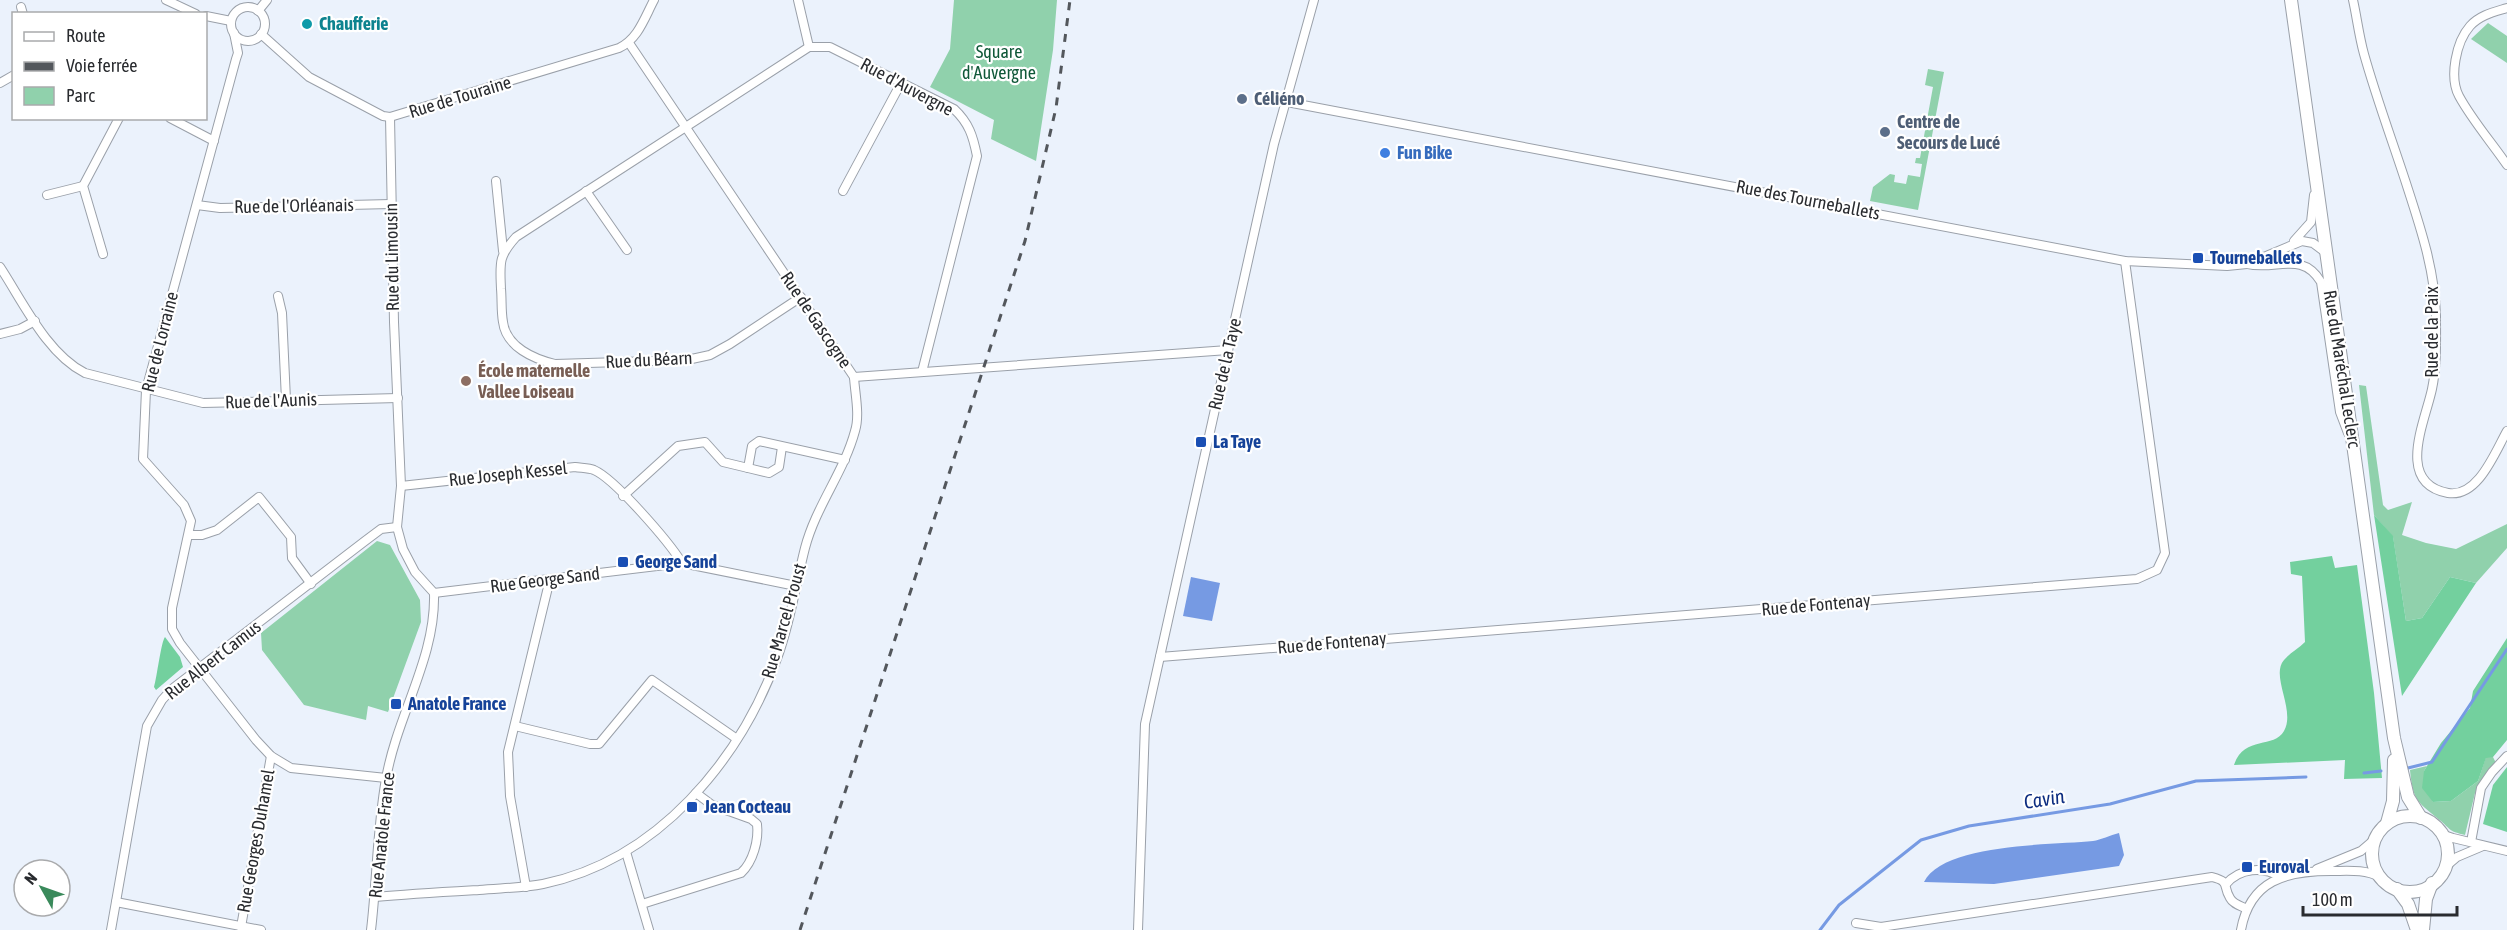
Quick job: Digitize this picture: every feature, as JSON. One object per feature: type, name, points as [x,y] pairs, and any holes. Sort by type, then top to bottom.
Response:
[{"type":"main road","name":"Rue du Maréchal Leclerc","points":[[2291,0],[2394,738],[2408,797],[2421,818]]},
{"type":"main road","name":"Rue du Maréchal Leclerc","points":[[2387,823],[2393,801],[2394,738]]},
{"type":"main road","points":[[2417,930],[2408,904],[2397,889],[2380,877],[2374,867],[2372,855],[2375,839],[2387,823],[2399,817],[2421,818],[2435,826],[2447,848],[2447,861],[2432,884],[2426,899],[2423,930]]},
{"type":"main road","points":[[2397,889],[2412,891],[2432,884]]},
{"type":"street","points":[[166,0],[192,12]]},
{"type":"street","points":[[258,11],[267,0]]},
{"type":"street","points":[[629,43],[637,33],[654,0]]},
{"type":"street","points":[[503,251],[516,237],[809,47],[798,0]]},
{"type":"street","name":"Rue de la Taye","points":[[1138,930],[1145,724],[1274,144],[1314,0]]},
{"type":"street","name":"Rue de la Paix","points":[[2354,0],[2364,53],[2423,238],[2433,281],[2436,352],[2432,387],[2416,459],[2424,480],[2437,491],[2455,494],[2468,489],[2478,479],[2507,431]]},
{"type":"street","points":[[231,21],[240,9],[251,7],[258,11],[265,22],[257,37],[238,53]]},
{"type":"street","points":[[2507,8],[2486,14],[2470,26],[2460,44],[2455,68],[2458,95],[2507,165]]},
{"type":"street","points":[[207,16],[231,21]]},
{"type":"street","points":[[231,21],[234,33],[243,40],[257,37]]},
{"type":"street","name":"Rue de Lorraine","points":[[234,33],[238,53],[147,390],[143,459],[184,506],[191,520],[190,535],[171,619],[172,629],[180,643],[271,756]]},
{"type":"street","name":"Rue de Touraine","points":[[257,37],[309,77],[375,112],[390,117],[423,109],[629,43]]},
{"type":"street","name":"Rue de Gascogne","points":[[629,43],[639,53],[684,126],[854,377],[1228,350]]},
{"type":"street","name":"Rue d'Auvergne","points":[[809,47],[830,47],[954,109],[966,120],[974,137],[977,156],[922,372]]},
{"type":"street","points":[[843,191],[901,83]]},
{"type":"street","name":"Rue des Tourneballets","points":[[1287,102],[2125,261],[2227,266],[2247,264],[2291,244]]},
{"type":"street","name":"Rue du Limousin","points":[[390,117],[398,398]]},
{"type":"street","points":[[103,254],[83,186],[118,120]]},
{"type":"street","points":[[174,120],[214,141]]},
{"type":"street","name":"Rue du Béarn","points":[[496,181],[503,251],[500,265],[503,325],[522,351],[539,361],[555,364],[687,360],[710,355],[801,297]]},
{"type":"street","points":[[47,195],[83,186]]},
{"type":"street","points":[[2291,244],[2311,222],[2316,186]]},
{"type":"street","points":[[586,191],[627,250]]},
{"type":"street","name":"Rue de l'Orléanais","points":[[197,205],[220,208],[392,204]]},
{"type":"street","points":[[2291,244],[2309,242],[2325,252]]},
{"type":"street","name":"Rue de Fontenay","points":[[1160,657],[2137,579],[2157,570],[2165,553],[2125,261]]},
{"type":"street","points":[[2247,264],[2302,264],[2313,270],[2321,282],[2340,412],[2356,460]]},
{"type":"street","name":"Rue de l'Aunis","points":[[0,267],[52,347],[76,369],[147,390],[203,403],[398,398]]},
{"type":"street","points":[[278,296],[282,313],[286,400]]},
{"type":"street","points":[[0,334],[20,329],[35,321]]},
{"type":"street","name":"Rue Marcel Proust","points":[[375,897],[526,886],[571,876],[626,852],[644,840],[696,794],[751,717],[780,651],[810,529],[845,460],[856,429],[854,377]]},
{"type":"street","points":[[398,398],[401,486],[397,527],[403,549],[415,572],[434,593]]},
{"type":"street","points":[[748,468],[752,446],[759,441],[845,460]]},
{"type":"street","points":[[623,496],[678,446],[705,442],[723,462],[769,473],[779,467],[782,447]]},
{"type":"street","name":"Rue Joseph Kessel","points":[[401,486],[575,467],[593,470],[609,480],[669,543],[682,563]]},
{"type":"street","points":[[190,535],[202,535],[217,530],[259,497],[291,537],[292,558],[311,584]]},
{"type":"street","name":"Rue Albert Camus","points":[[111,930],[147,726],[162,700],[200,667],[381,530],[397,527]]},
{"type":"street","name":"Rue George Sand","points":[[434,593],[682,563],[796,586]]},
{"type":"street","points":[[526,886],[507,775],[508,752],[550,579]]},
{"type":"street","name":"Rue Anatole France","points":[[371,930],[386,778],[400,724],[431,638],[435,615],[434,593]]},
{"type":"street","points":[[516,726],[590,744],[599,744],[652,681],[737,739]]},
{"type":"street","points":[[271,756],[291,768],[386,778]]},
{"type":"street","name":"Rue Georges Duhamel","points":[[241,927],[271,756]]},
{"type":"street","points":[[2471,842],[2481,788],[2507,756]]},
{"type":"street","points":[[642,904],[741,873],[748,866],[758,834],[757,824],[751,819],[712,805],[696,794]]},
{"type":"street","points":[[2441,834],[2507,851]]},
{"type":"street","points":[[2317,870],[2361,851],[2375,839]]},
{"type":"street","points":[[2444,868],[2457,857],[2483,846]]},
{"type":"street","points":[[626,852],[649,930]]},
{"type":"street","points":[[2226,884],[2238,874],[2253,870],[2268,871],[2280,877]]},
{"type":"street","points":[[2241,930],[2247,909],[2260,891],[2280,877],[2317,870],[2366,871],[2380,877]]},
{"type":"street","points":[[1856,923],[1881,927],[2212,877],[2222,880],[2234,903],[2247,909]]},
{"type":"street","points":[[116,902],[258,930]]},
{"type":"green space","name":"Square d'Auvergne","points":[[954,0],[1057,0],[1053,50],[1036,161],[991,139],[994,120],[930,87],[950,49]]},
{"type":"green space","points":[[2488,23],[2507,36],[2507,63],[2471,39]]},
{"type":"green space","points":[[1928,69],[1944,72],[1918,210],[1870,201],[1873,187],[1890,174],[1895,175],[1894,182],[1906,184],[1908,175],[1920,177],[1922,164],[1915,163],[1916,158],[1920,158],[1933,87],[1925,85]]},
{"type":"green space","points":[[2359,385],[2366,386],[2383,505],[2388,510],[2412,502],[2402,535],[2456,549],[2507,524],[2507,548],[2476,583],[2450,577],[2422,618],[2406,621],[2393,537],[2374,515]]},
{"type":"green space","points":[[2374,515],[2393,536],[2406,621],[2422,618],[2450,577],[2476,583],[2402,696]]},
{"type":"green space","points":[[377,541],[390,545],[420,600],[421,622],[388,712],[368,706],[366,720],[304,705],[262,650],[261,633]]},
{"type":"green space","points":[[2332,556],[2335,568],[2357,565],[2374,693],[2382,778],[2344,779],[2345,760],[2234,765],[2245,750],[2279,736],[2287,723],[2280,667],[2286,657],[2305,642],[2302,576],[2291,574],[2290,562]]},
{"type":"green space","points":[[165,637],[180,657],[183,667],[156,690],[154,687]]},
{"type":"green space","points":[[2507,638],[2507,740],[2493,757],[2486,758],[2478,781],[2451,801],[2433,802],[2422,788],[2424,771],[2441,743],[2470,708],[2473,691]]},
{"type":"green space","points":[[2486,757],[2493,757],[2496,763],[2475,793],[2465,835],[2453,831],[2418,800],[2413,789],[2410,770],[2427,766],[2424,771],[2433,802],[2451,801],[2478,781]]},
{"type":"green space","points":[[2507,767],[2507,832],[2483,824],[2493,785]]},
{"type":"water","points":[[1191,577],[1220,583],[1212,621],[1183,616]]},
{"type":"water","points":[[2119,833],[2124,855],[2119,866],[1994,884],[1924,882],[1935,869],[1953,860],[1976,853],[2027,845],[2093,841]]},
{"type":"waterway","points":[[2408,768],[2432,762],[2507,649]]},
{"type":"waterway","name":"Cavin","points":[[2364,773],[2381,771]]},
{"type":"waterway","name":"Cavin","points":[[1820,930],[1839,905],[1921,840],[1969,826],[2110,804],[2196,781],[2306,777]]},
{"type":"railway","points":[[800,930],[1025,241],[1056,108],[1070,0]]},
{"type":"place","name":"Chaufferie","points":[[307,24]]},
{"type":"place","name":"Céliéno","points":[[1242,99]]},
{"type":"place","name":"Centre de Secours de Lucé","points":[[1885,132]]},
{"type":"place","name":"Fun Bike","points":[[1385,153]]},
{"type":"place","name":"Tourneballets","points":[[2198,258]]},
{"type":"place","name":"École maternelle Vallee Loiseau","points":[[466,381]]},
{"type":"place","name":"La Taye","points":[[1201,442]]},
{"type":"place","name":"George Sand","points":[[623,562]]},
{"type":"place","name":"Anatole France","points":[[396,704]]},
{"type":"place","name":"Jean Cocteau","points":[[692,807]]},
{"type":"place","name":"Euroval","points":[[2247,867]]}]
